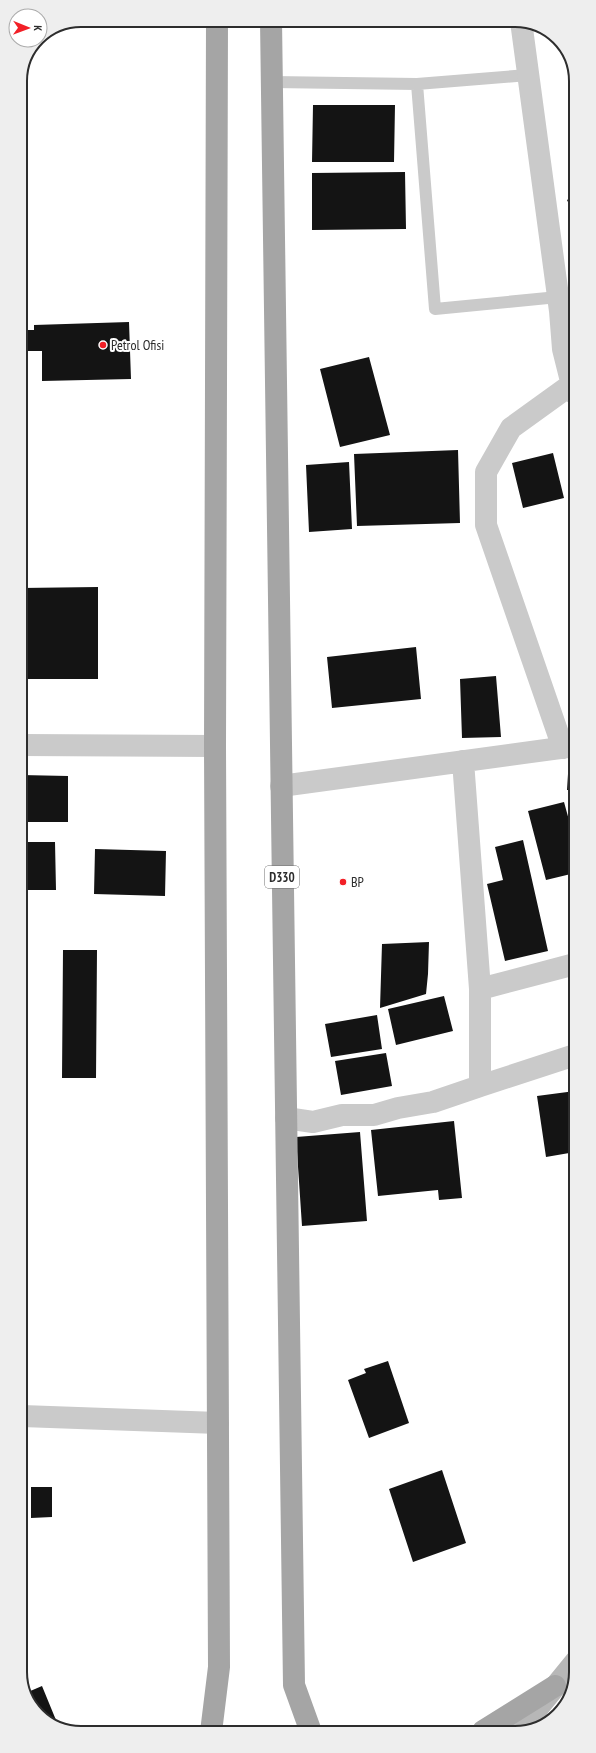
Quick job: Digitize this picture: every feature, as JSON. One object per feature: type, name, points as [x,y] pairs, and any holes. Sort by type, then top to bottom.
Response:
[{"type":"main road","points":[[212,1726],[219,1667],[215,746],[217,27]]},
{"type":"main road","name":"D330","points":[[271,27],[294,1685],[309,1726]]},
{"type":"main road","points":[[523,1726],[569,1669]]},
{"type":"main road","points":[[294,1685],[320,1726]]},
{"type":"main road","points":[[491,1726],[555,1686]]},
{"type":"street","points":[[522,28],[564,305],[563,349],[569,373]]},
{"type":"street","points":[[281,786],[569,747],[486,525],[486,472],[510,428],[569,391]]},
{"type":"street","points":[[27,745],[215,746]]},
{"type":"street","points":[[463,761],[480,989],[480,1086]]},
{"type":"street","points":[[480,989],[569,966]]},
{"type":"street","points":[[286,1118],[313,1122],[342,1115],[374,1115],[398,1108],[433,1102],[569,1057]]},
{"type":"street","points":[[27,1416],[218,1423]]},
{"type":"lane","points":[[272,82],[417,84],[528,75]]},
{"type":"lane","points":[[417,84],[435,309],[564,305]]},
{"type":"building","points":[[313,105],[395,105],[394,162],[312,162]]},
{"type":"building","points":[[405,172],[406,229],[312,230],[312,173]]},
{"type":"building","points":[[129,322],[131,379],[42,381],[42,351],[27,351],[27,330],[34,330],[34,325]]},
{"type":"building","points":[[369,357],[390,435],[340,447],[320,369]]},
{"type":"building","points":[[458,450],[460,523],[357,526],[354,454]]},
{"type":"building","points":[[553,453],[564,498],[523,508],[512,463]]},
{"type":"building","points":[[349,462],[352,529],[309,532],[306,465]]},
{"type":"building","points":[[98,587],[98,679],[27,679],[27,588]]},
{"type":"building","points":[[416,647],[421,699],[332,708],[327,657]]},
{"type":"building","points":[[496,676],[501,737],[462,738],[460,679]]},
{"type":"building","points":[[568,774],[569,790],[567,790]]},
{"type":"building","points":[[27,775],[68,776],[68,822],[27,822]]},
{"type":"building","points":[[564,802],[569,820],[569,874],[546,880],[528,811]]},
{"type":"building","points":[[523,840],[548,951],[505,961],[487,884],[503,880],[495,847]]},
{"type":"building","points":[[27,842],[55,842],[56,890],[27,890]]},
{"type":"building","points":[[95,849],[166,851],[165,896],[94,894]]},
{"type":"building","points":[[429,942],[426,994],[380,1008],[382,944]]},
{"type":"building","points":[[63,950],[97,950],[96,1078],[62,1078]]},
{"type":"building","points":[[444,996],[453,1031],[396,1045],[388,1009]]},
{"type":"building","points":[[377,1015],[382,1049],[331,1057],[325,1024]]},
{"type":"building","points":[[386,1053],[392,1086],[341,1095],[335,1061]]},
{"type":"building","points":[[569,1092],[569,1153],[546,1157],[537,1096]]},
{"type":"building","points":[[454,1121],[462,1198],[439,1200],[438,1190],[378,1196],[371,1130]]},
{"type":"building","points":[[360,1132],[367,1221],[302,1226],[296,1137]]},
{"type":"building","points":[[388,1361],[409,1423],[369,1438],[348,1380],[366,1373],[364,1369]]},
{"type":"building","points":[[442,1470],[466,1543],[413,1562],[389,1489]]},
{"type":"building","points":[[31,1487],[52,1487],[52,1517],[31,1518]]},
{"type":"building","points":[[42,1686],[56,1720],[43,1710],[31,1693],[30,1691]]},
{"type":"place","name":"Petrol Ofisi","points":[[103,345]]},
{"type":"place","name":"BP","points":[[343,882]]}]
